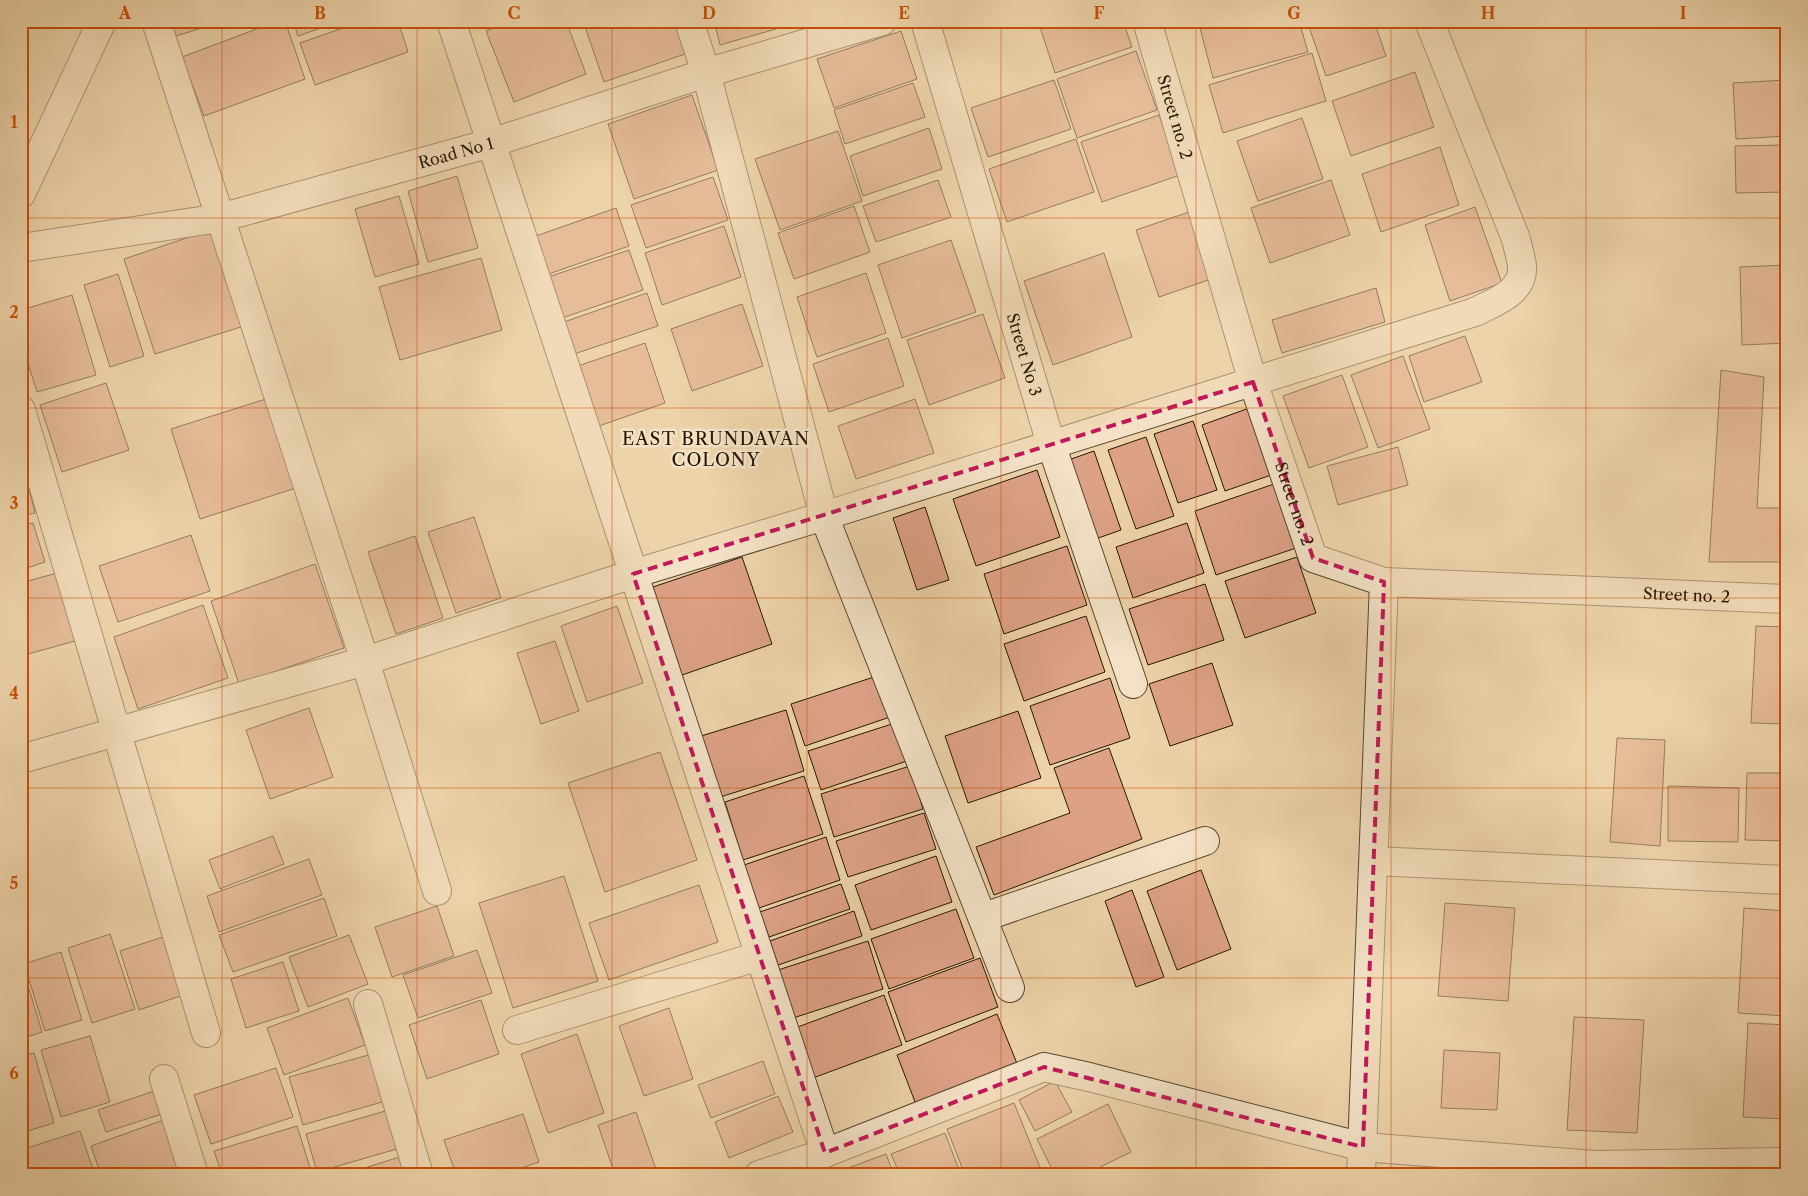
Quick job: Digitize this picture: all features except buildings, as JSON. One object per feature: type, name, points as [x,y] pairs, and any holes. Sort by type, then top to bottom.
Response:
[{"type":"street","points":[[21,194],[102,21]]},
{"type":"street","points":[[156,21],[366,661],[437,892]]},
{"type":"street","points":[[451,21],[825,1153]]},
{"type":"street","points":[[689,21],[706,73],[824,516],[984,917],[1010,988]]},
{"type":"street","name":"Road No 1","points":[[21,248],[220,218],[491,143],[706,73],[882,21]]},
{"type":"street","name":"Street No 3","points":[[925,21],[1051,444],[1133,684]]},
{"type":"street","name":"Street no. 2","points":[[1147,21],[1253,382],[1313,558],[1384,582],[1787,599]]},
{"type":"street","points":[[21,759],[366,661],[633,574],[1475,312],[1510,294],[1519,282],[1522,268],[1516,239],[1429,21]]},
{"type":"street","points":[[21,410],[206,1032]]},
{"type":"street","points":[[1361,1175],[1384,582]]},
{"type":"street","points":[[984,917],[1205,840]]},
{"type":"street","points":[[1374,861],[1787,880]]},
{"type":"street","points":[[517,1030],[759,956]]},
{"type":"street","points":[[368,1004],[419,1175]]},
{"type":"street","points":[[759,1175],[825,1153],[1044,1067],[1363,1148],[1594,1170],[1787,1162]]},
{"type":"street","points":[[164,1079],[194,1175]]},
{"type":"highlighted area","points":[[1253,382],[1313,558],[1384,582],[1363,1147],[1044,1067],[825,1153],[633,574]]},
{"type":"district","name":"EAST BRUNDAVAN COLONY","points":[[716,449]]}]
